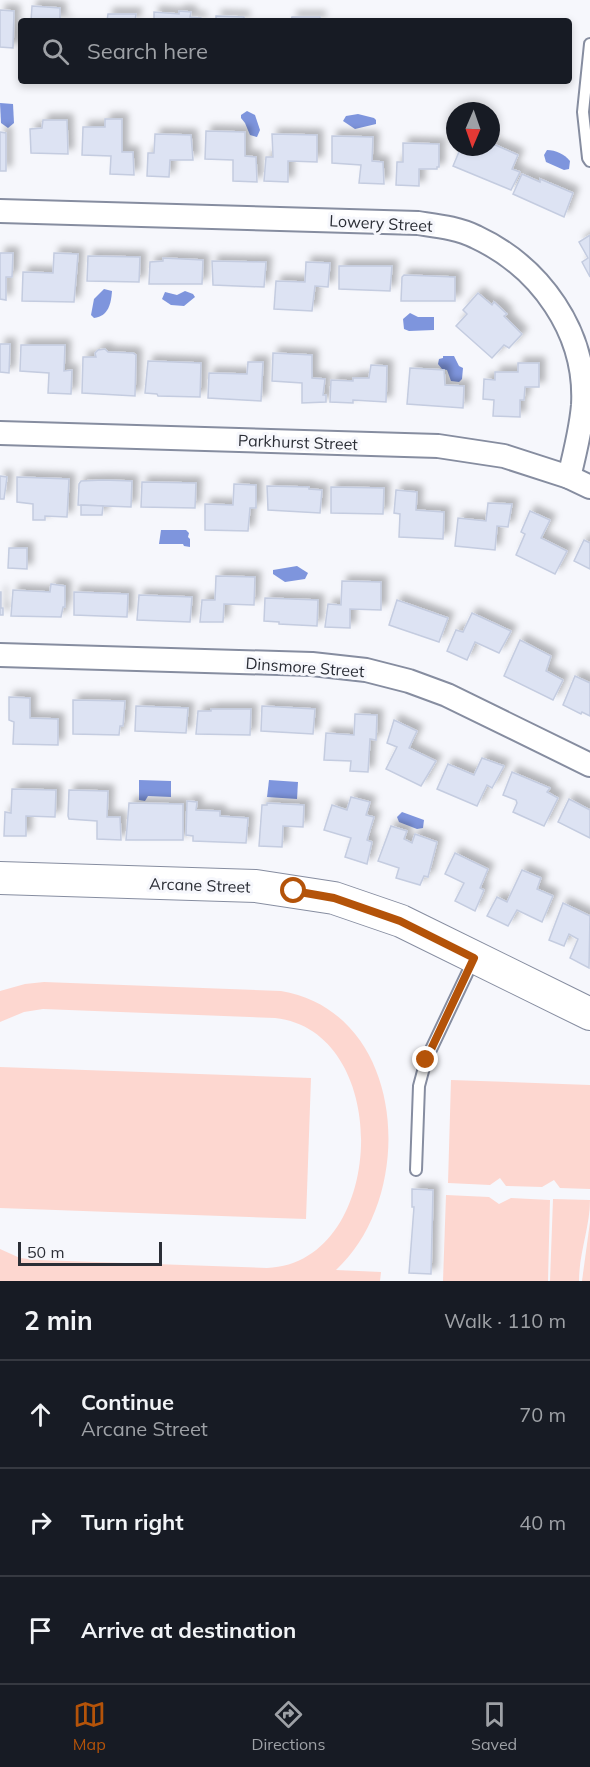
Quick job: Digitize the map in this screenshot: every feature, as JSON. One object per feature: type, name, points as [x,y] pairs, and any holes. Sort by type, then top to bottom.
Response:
[{"type":"street","name":"Lowery Street","points":[[0,211],[418,223],[445,227],[474,236],[507,253],[533,276],[555,303],[571,335],[580,367],[583,402],[580,429],[569,477]]},
{"type":"street","name":"Parkhurst Street","points":[[0,433],[438,446],[504,456],[569,477],[590,487]]},
{"type":"street","name":"Dinsmore Street","points":[[0,655],[312,664],[366,670],[447,694],[590,765]]},
{"type":"street","name":"Arcane Street","points":[[0,878],[256,886],[334,898],[400,921],[590,1014]]},
{"type":"lane","points":[[590,44],[584,112],[590,161]]},
{"type":"lane","points":[[416,1170],[419,1086],[426,1060],[474,958]]},
{"type":"shaded area","points":[[44,982],[281,991],[323,1006],[354,1033],[375,1069],[386,1110],[388,1154],[380,1198],[362,1237],[336,1270],[381,1272],[380,1281],[0,1281],[0,1249],[20,1258],[38,1260],[267,1268],[307,1257],[336,1229],[354,1191],[361,1146],[357,1102],[341,1062],[314,1032],[275,1018],[43,1009],[24,1012],[0,1022],[0,991],[25,984]]},
{"type":"shaded area","points":[[0,1067],[311,1078],[306,1219],[0,1208]]},
{"type":"shaded area","points":[[451,1080],[590,1085],[590,1189],[560,1188],[554,1180],[542,1187],[506,1186],[500,1178],[490,1185],[448,1183]]},
{"type":"shaded area","points":[[446,1195],[489,1197],[499,1204],[511,1198],[550,1200],[548,1281],[443,1281]]},
{"type":"shaded area","points":[[553,1199],[590,1200],[579,1281],[550,1281]]},
{"type":"shaded area","points":[[590,1222],[590,1281],[582,1281]]},
{"type":"water","points":[[0,103],[13,104],[14,123],[8,128],[1,123]]},
{"type":"water","points":[[247,111],[255,115],[260,130],[257,137],[250,135],[241,118],[241,115]]},
{"type":"water","points":[[358,114],[374,118],[376,124],[355,129],[343,121],[346,116]]},
{"type":"water","points":[[547,150],[565,156],[570,161],[569,169],[564,170],[546,162],[544,155]]},
{"type":"water","points":[[104,289],[112,291],[110,304],[103,315],[94,318],[91,315],[94,299]]},
{"type":"water","points":[[185,291],[195,297],[184,306],[171,305],[162,299],[165,292],[177,295]]},
{"type":"water","points":[[410,313],[418,317],[434,317],[434,330],[409,331],[404,329],[403,319]]},
{"type":"water","points":[[443,356],[454,356],[459,366],[463,368],[462,379],[459,382],[451,381],[447,370],[442,369],[438,364],[439,359]]},
{"type":"water","points":[[161,530],[186,530],[189,533],[190,547],[183,544],[159,544]]},
{"type":"water","points":[[297,566],[308,573],[305,579],[285,582],[273,574],[273,570]]},
{"type":"water","points":[[139,780],[171,781],[171,797],[148,796],[145,801],[139,800]]},
{"type":"water","points":[[269,780],[298,782],[297,799],[267,797]]},
{"type":"water","points":[[402,812],[424,820],[423,828],[417,829],[399,822],[397,817]]},
{"type":"building","points":[[32,6],[60,8],[60,18],[31,18]]},
{"type":"building","points":[[0,10],[14,11],[13,48],[0,47]]},
{"type":"building","points":[[179,11],[191,12],[190,17],[201,18],[154,18],[154,12],[179,14]]},
{"type":"building","points":[[108,14],[136,14],[135,18],[107,18]]},
{"type":"building","points":[[216,16],[244,17],[244,18],[216,18]]},
{"type":"building","points":[[292,17],[320,17],[320,18]]},
{"type":"building","points":[[105,119],[122,119],[122,152],[133,152],[134,175],[110,174],[111,156],[82,155],[83,127],[105,127]]},
{"type":"building","points":[[43,120],[67,120],[68,154],[31,153],[30,129],[42,128]]},
{"type":"building","points":[[206,131],[245,132],[245,156],[256,157],[257,182],[233,181],[233,160],[205,159]]},
{"type":"building","points":[[0,132],[6,133],[6,171],[0,171]]},
{"type":"building","points":[[155,134],[191,135],[193,160],[170,160],[169,177],[147,176],[148,153],[154,153]]},
{"type":"building","points":[[272,134],[317,135],[317,162],[288,161],[288,182],[264,181],[266,157],[273,157]]},
{"type":"building","points":[[332,136],[373,137],[372,161],[383,162],[384,184],[359,183],[361,165],[332,163]]},
{"type":"building","points":[[403,143],[439,144],[439,167],[419,169],[419,186],[396,185],[397,162],[403,162]]},
{"type":"building","points":[[500,147],[518,155],[512,169],[520,172],[511,190],[453,166],[457,156],[500,156]]},
{"type":"building","points":[[522,174],[573,193],[564,217],[513,194]]},
{"type":"building","points":[[590,235],[590,277],[582,262],[588,258],[579,242]]},
{"type":"building","points":[[0,253],[13,253],[12,277],[6,277],[6,300],[0,299]]},
{"type":"building","points":[[54,253],[78,254],[74,302],[22,301],[23,272],[53,273]]},
{"type":"building","points":[[88,256],[140,257],[139,282],[87,281]]},
{"type":"building","points":[[163,258],[203,260],[202,284],[149,284],[150,262],[163,261]]},
{"type":"building","points":[[212,261],[266,262],[264,287],[213,285]]},
{"type":"building","points":[[306,262],[330,263],[328,287],[315,286],[312,311],[274,309],[276,281],[305,282]]},
{"type":"building","points":[[339,266],[392,266],[390,291],[339,289]]},
{"type":"building","points":[[404,275],[455,277],[455,301],[401,301]]},
{"type":"building","points":[[478,293],[492,305],[494,302],[507,314],[504,316],[522,334],[509,348],[504,345],[492,358],[456,326],[467,314],[463,310]]},
{"type":"building","points":[[0,344],[10,344],[9,373],[0,372]]},
{"type":"building","points":[[21,345],[65,345],[64,371],[72,370],[71,394],[48,393],[49,373],[20,371]]},
{"type":"building","points":[[105,349],[108,352],[136,355],[135,396],[82,393],[83,357],[96,357],[95,353],[98,350]]},
{"type":"building","points":[[273,353],[312,355],[312,378],[325,379],[323,395],[326,395],[326,402],[302,403],[302,383],[272,381]]},
{"type":"building","points":[[148,361],[201,363],[200,397],[158,396],[145,393]]},
{"type":"building","points":[[248,362],[263,362],[261,401],[208,398],[209,373],[247,374]]},
{"type":"building","points":[[518,363],[539,363],[539,387],[525,387],[524,400],[520,400],[520,417],[493,416],[494,400],[483,399],[484,379],[495,380],[495,372],[518,372]]},
{"type":"building","points":[[371,365],[387,366],[386,402],[353,400],[353,403],[330,402],[331,380],[353,381],[353,378],[369,378]]},
{"type":"building","points":[[410,368],[444,370],[445,385],[464,386],[463,408],[407,404]]},
{"type":"building","points":[[0,476],[7,477],[4,499],[0,499]]},
{"type":"building","points":[[17,477],[69,479],[67,517],[45,516],[45,520],[33,520],[33,504],[17,502]]},
{"type":"building","points":[[81,481],[132,481],[131,507],[78,505]]},
{"type":"building","points":[[142,482],[196,483],[195,508],[141,507]]},
{"type":"building","points":[[234,484],[256,485],[256,508],[250,508],[248,531],[205,530],[205,504],[233,505]]},
{"type":"building","points":[[267,486],[309,487],[309,489],[322,490],[320,513],[268,510]]},
{"type":"building","points":[[331,487],[384,488],[383,514],[331,513]]},
{"type":"building","points":[[396,490],[417,492],[416,510],[444,512],[443,539],[399,537],[400,514],[394,513]]},
{"type":"building","points":[[488,503],[512,504],[508,527],[497,526],[495,550],[455,546],[458,518],[486,521]]},
{"type":"building","points":[[81,505],[103,506],[102,515],[81,515]]},
{"type":"building","points":[[530,511],[550,520],[541,538],[567,551],[555,574],[516,555],[525,534],[521,532]]},
{"type":"building","points":[[584,540],[590,543],[590,569],[574,561]]},
{"type":"building","points":[[9,548],[27,548],[27,569],[8,568]]},
{"type":"building","points":[[216,576],[255,577],[254,605],[224,604],[223,622],[200,622],[202,600],[215,600]]},
{"type":"building","points":[[342,581],[381,582],[381,610],[350,609],[350,628],[325,627],[328,604],[341,605]]},
{"type":"building","points":[[51,584],[65,586],[65,607],[63,607],[61,617],[11,616],[13,590],[50,592]]},
{"type":"building","points":[[0,592],[1,608],[3,608],[3,615],[0,615]]},
{"type":"building","points":[[74,592],[128,594],[127,617],[74,615]]},
{"type":"building","points":[[139,595],[192,597],[190,622],[137,620]]},
{"type":"building","points":[[265,598],[318,600],[317,626],[264,621]]},
{"type":"building","points":[[397,600],[448,618],[439,642],[389,625]]},
{"type":"building","points":[[472,613],[511,631],[499,653],[475,642],[467,660],[447,651],[456,630],[463,632]]},
{"type":"building","points":[[520,640],[551,656],[546,671],[563,680],[553,700],[504,676]]},
{"type":"building","points":[[575,676],[590,683],[590,716],[563,705]]},
{"type":"building","points":[[9,697],[30,698],[30,718],[58,719],[58,745],[13,744],[14,722],[9,720]]},
{"type":"building","points":[[73,700],[125,701],[123,726],[120,726],[119,735],[73,734]]},
{"type":"building","points":[[136,706],[188,708],[186,733],[135,731]]},
{"type":"building","points":[[262,706],[315,709],[313,734],[261,731]]},
{"type":"building","points":[[211,709],[251,709],[250,735],[196,734],[198,711],[211,711]]},
{"type":"building","points":[[355,714],[377,715],[376,740],[370,739],[368,772],[350,771],[351,761],[324,760],[326,733],[354,735]]},
{"type":"building","points":[[394,720],[417,731],[409,748],[436,761],[421,786],[386,769],[397,747],[387,743]]},
{"type":"building","points":[[482,758],[504,766],[492,788],[487,785],[477,806],[437,789],[448,764],[474,775]]},
{"type":"building","points":[[512,772],[550,788],[547,792],[558,798],[544,826],[513,812],[516,800],[503,795]]},
{"type":"building","points":[[12,789],[56,790],[55,817],[26,816],[26,836],[4,836],[5,812],[11,813]]},
{"type":"building","points":[[69,790],[108,791],[107,817],[120,817],[121,840],[97,839],[97,821],[69,819]]},
{"type":"building","points":[[351,797],[370,802],[366,815],[374,817],[367,840],[372,842],[367,864],[345,857],[351,838],[324,830],[332,805],[347,810]]},
{"type":"building","points":[[569,799],[590,810],[590,838],[558,822]]},
{"type":"building","points":[[187,801],[197,802],[196,810],[220,811],[220,816],[248,818],[246,843],[193,841],[193,836],[186,835]]},
{"type":"building","points":[[129,803],[183,804],[183,840],[126,840]]},
{"type":"building","points":[[267,803],[304,805],[303,827],[283,826],[282,847],[259,846],[262,805],[267,805]]},
{"type":"building","points":[[391,826],[407,831],[404,839],[412,843],[415,834],[437,842],[428,877],[424,876],[420,885],[396,878],[399,868],[378,861]]},
{"type":"building","points":[[455,853],[488,869],[480,888],[484,890],[475,911],[455,901],[464,883],[445,874]]},
{"type":"building","points":[[522,870],[541,878],[537,889],[553,896],[542,922],[517,910],[508,926],[487,916],[497,897],[507,902]]},
{"type":"building","points":[[563,903],[590,916],[589,968],[570,958],[578,939],[569,934],[564,946],[549,940]]},
{"type":"building","points":[[412,1189],[433,1190],[431,1274],[409,1273],[414,1207],[412,1207]]},
{"type":"route","points":[[294,891],[334,898],[400,921],[474,958],[426,1060]]}]
